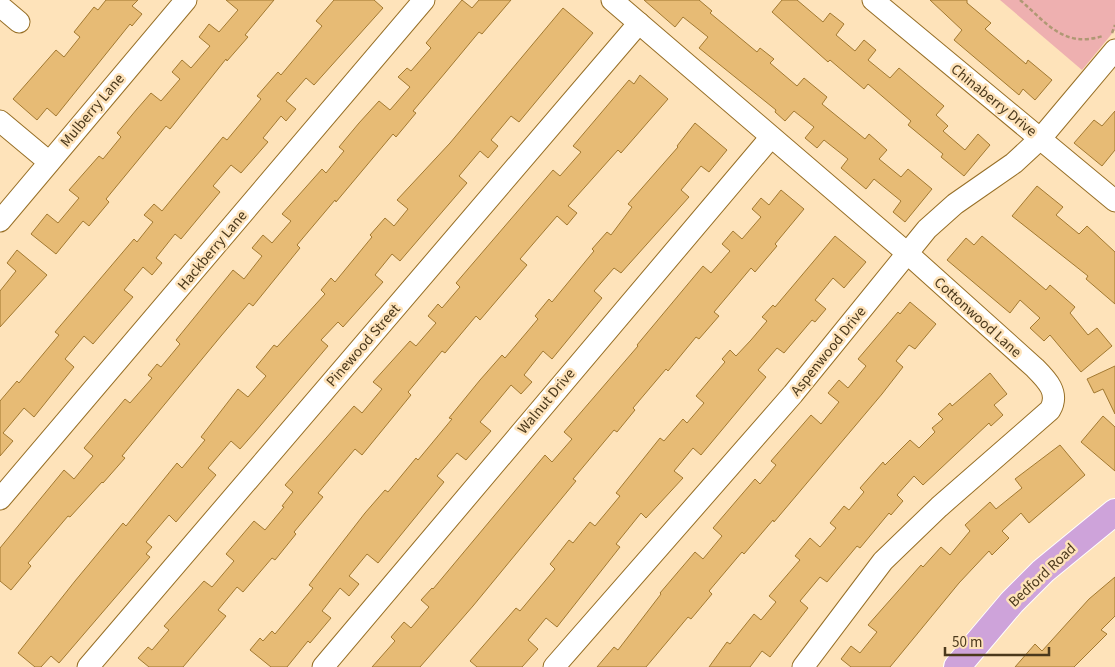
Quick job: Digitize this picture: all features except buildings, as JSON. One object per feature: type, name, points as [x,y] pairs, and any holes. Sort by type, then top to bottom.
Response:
[{"type":"main road","name":"Bedford Road","points":[[957,667],[1012,602],[1043,571],[1115,512]]},
{"type":"street","name":"Mulberry Lane","points":[[0,221],[186,0]]},
{"type":"street","name":"Hackberry Lane","points":[[0,499],[424,0]]},
{"type":"street","name":"Cottonwood Lane","points":[[612,0],[907,253],[1035,368],[1049,382],[1053,391],[1054,403],[1050,410],[939,507],[883,561],[803,667]]},
{"type":"street","name":"Chinaberry Drive","points":[[873,0],[1115,201]]},
{"type":"street","points":[[0,6],[19,22]]},
{"type":"street","name":"Pinewood Street","points":[[88,667],[639,23]]},
{"type":"street","name":"Aspenwood Drive","points":[[554,667],[793,394],[927,229],[956,204],[1014,162],[1041,138],[1115,50]]},
{"type":"street","points":[[0,121],[49,162]]},
{"type":"street","name":"Walnut Drive","points":[[323,667],[465,496],[771,137]]},
{"type":"path","points":[[1020,0],[1062,36],[1088,41],[1112,34],[1115,24]]},
{"type":"shaded area","points":[[1000,0],[1115,0],[1115,30],[1082,70]]}]
